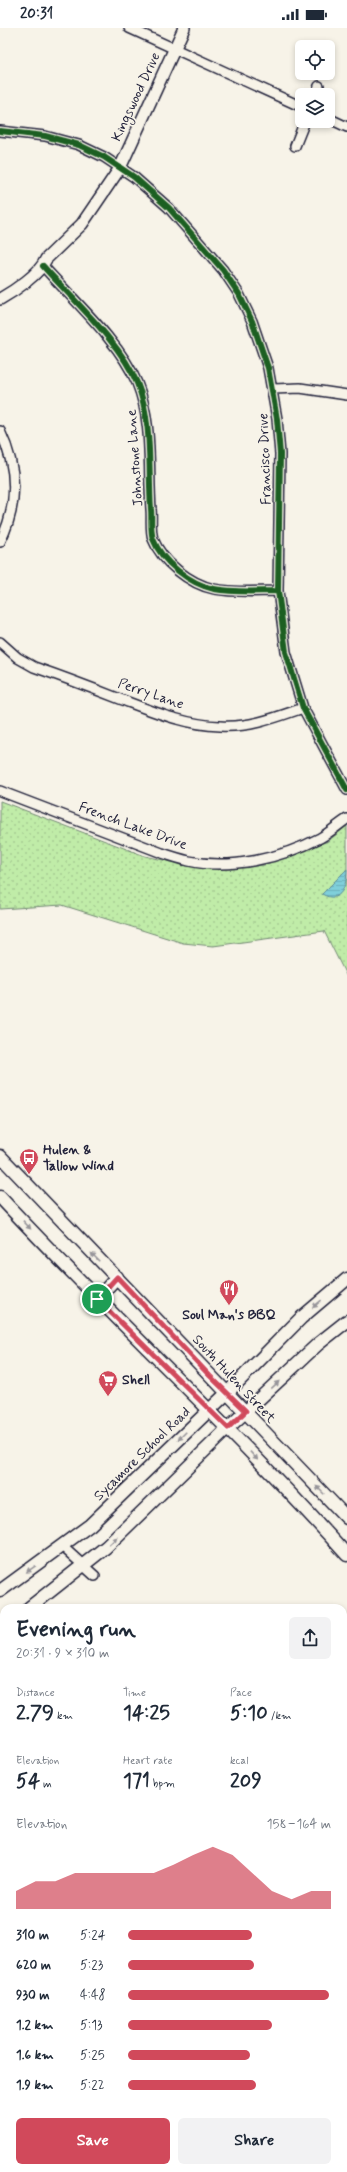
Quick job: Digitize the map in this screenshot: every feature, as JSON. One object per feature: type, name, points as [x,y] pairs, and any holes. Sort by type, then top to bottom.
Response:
[{"type":"main road","name":"South Hulen Street","points":[[0,1156],[5,1170],[117,1277],[227,1393],[246,1411],[276,1446],[347,1518]]},
{"type":"main road","points":[[0,1197],[97,1299],[210,1409],[347,1555]]},
{"type":"main road","points":[[97,1299],[117,1277]]},
{"type":"main road","name":"Sycamore School Road","points":[[0,1591],[63,1547],[124,1493],[227,1393],[301,1318],[347,1278]]},
{"type":"main road","points":[[34,1604],[106,1547],[246,1411],[318,1344],[347,1321]]},
{"type":"street","points":[[129,28],[174,50],[295,104]]},
{"type":"street","name":"Kingswood Drive","points":[[0,299],[12,292],[43,266],[46,259],[90,214],[120,168],[184,28]]},
{"type":"street","points":[[335,121],[347,126]]},
{"type":"street","points":[[295,146],[302,128]]},
{"type":"street","name":"Francisco Drive","points":[[0,131],[45,136],[79,145],[104,156],[169,208],[223,270],[240,294],[252,321],[273,389],[280,454],[278,591],[286,652],[304,708],[347,790]]},
{"type":"street","name":"Johnstone Lane","points":[[43,266],[107,336],[137,382],[148,427],[153,538],[164,556],[185,575],[196,582],[214,589],[278,591]]},
{"type":"street","points":[[273,389],[300,388],[347,395]]},
{"type":"street","points":[[0,431],[11,465],[14,486],[14,504],[8,526],[0,542]]},
{"type":"street","name":"Perry Lane","points":[[0,642],[18,658],[34,667],[164,716],[196,723],[221,726],[244,725],[268,720],[304,708]]},
{"type":"street","name":"French Lake Drive","points":[[0,791],[162,853],[189,861],[232,863],[254,860],[284,852],[320,838],[347,819]]},
{"type":"street","points":[[63,1547],[95,1576]]},
{"type":"green space","points":[[0,801],[145,856],[200,868],[264,865],[328,841],[347,826],[347,977],[324,931],[213,946],[183,943],[62,905],[0,909]]},
{"type":"water","points":[[347,869],[346,881],[342,892],[334,897],[329,897],[322,894]]},
{"type":"cycle path","points":[[0,131],[45,136],[79,145],[104,157],[134,177],[169,208],[223,270],[239,294],[252,321],[268,368],[277,419],[280,454],[278,591],[286,652],[303,708],[347,790]]},
{"type":"cycle path","points":[[43,266],[108,337],[119,352],[137,383],[146,413],[148,429],[151,528],[153,539],[157,548],[178,571],[205,586],[230,591],[278,591]]},
{"type":"place","name":"Hulen & Tallow Wind","points":[[29,1175]]},
{"type":"place","name":"Soul Man's BBQ","points":[[229,1306]]},
{"type":"place","name":"Shell","points":[[108,1397]]},
{"type":"route","points":[[117,1277],[139,1298],[210,1376],[246,1411],[228,1428],[97,1299],[117,1277]]}]
